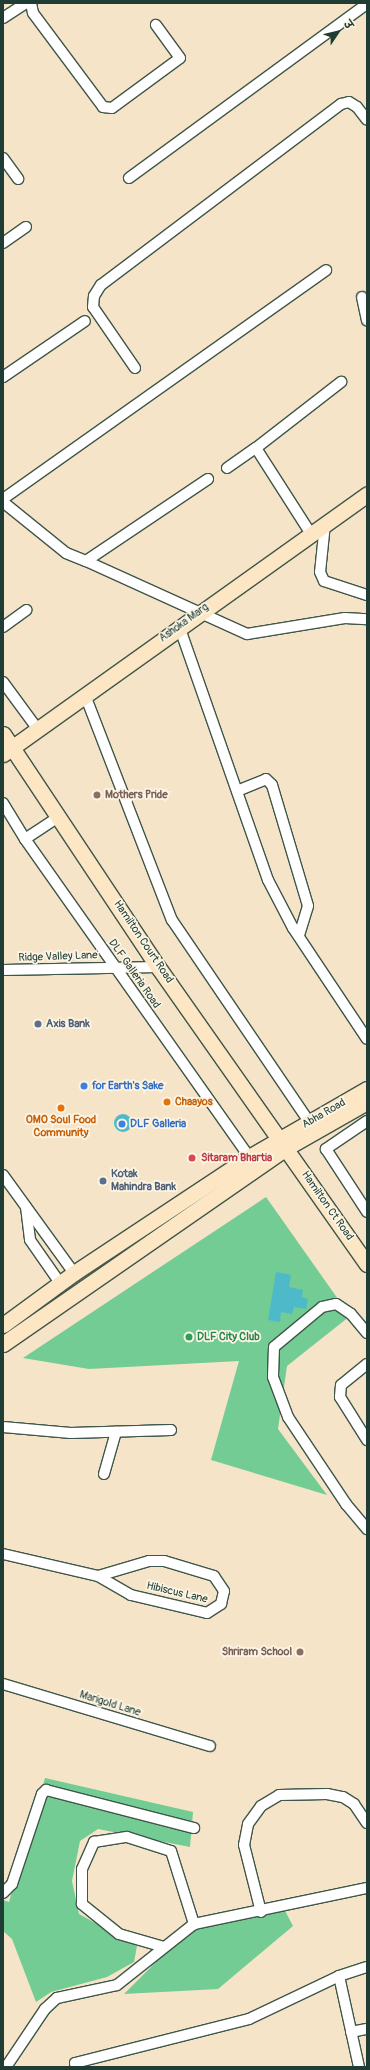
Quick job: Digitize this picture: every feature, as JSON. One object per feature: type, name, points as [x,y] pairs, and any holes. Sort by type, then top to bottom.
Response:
[{"type":"street","points":[[3,18],[26,3]]},
{"type":"street","points":[[31,3],[33,14],[103,107],[112,108],[180,58],[156,25]]},
{"type":"street","points":[[129,178],[367,4]]},
{"type":"street","points":[[135,368],[93,307],[94,296],[102,285],[341,104],[349,102],[357,106],[367,120]]},
{"type":"street","points":[[3,158],[18,180]]},
{"type":"street","points":[[3,243],[26,227]]},
{"type":"street","points":[[326,270],[3,501],[66,553],[199,611],[247,634],[345,618],[367,619]]},
{"type":"street","points":[[362,298],[367,320]]},
{"type":"street","points":[[3,377],[85,321]]},
{"type":"street","points":[[227,468],[256,448],[341,382]]},
{"type":"street","points":[[256,448],[311,534]]},
{"type":"street","points":[[86,561],[208,479]]},
{"type":"street","name":"Ashoka Marg","points":[[8,751],[39,731],[199,611],[367,494]]},
{"type":"street","points":[[325,524],[320,572],[324,581],[367,595]]},
{"type":"street","points":[[3,626],[26,610]]},
{"type":"street","points":[[179,626],[268,880],[299,936],[367,1039]]},
{"type":"street","points":[[3,682],[39,731]]},
{"type":"street","points":[[86,695],[172,920],[310,1123]]},
{"type":"street","name":"Hamilton Court Road","points":[[3,734],[8,751],[60,816],[158,967],[283,1143]]},
{"type":"street","points":[[236,791],[266,780],[272,784],[308,906],[299,936]]},
{"type":"street","name":"DLF Galleria Road","points":[[3,803],[24,839],[249,1157]]},
{"type":"street","points":[[24,839],[60,816]]},
{"type":"street","name":"Ridge Valley Lane","points":[[3,970],[158,967]]},
{"type":"street","name":"Abha Road","points":[[283,1143],[310,1123],[367,1088]]},
{"type":"street","name":"Abha Road","points":[[283,1143],[365,1107]]},
{"type":"street","points":[[367,1121],[326,1149],[367,1212]]},
{"type":"street","points":[[3,1325],[74,1272],[249,1157],[283,1143]]},
{"type":"street","points":[[3,1344],[283,1143]]},
{"type":"street","name":"Hamilton Ct Road","points":[[283,1143],[367,1264]]},
{"type":"street","points":[[3,1175],[74,1272]]},
{"type":"street","points":[[26,1207],[30,1240],[60,1283]]},
{"type":"street","points":[[367,1333],[351,1314],[336,1304],[322,1307],[274,1347],[273,1377],[288,1417],[346,1504],[367,1529]]},
{"type":"street","points":[[367,1364],[341,1385],[340,1397],[367,1440]]},
{"type":"street","points":[[3,1427],[71,1433],[171,1430]]},
{"type":"street","points":[[104,1474],[116,1432]]},
{"type":"street","name":"Hibiscus Lane","points":[[3,1554],[98,1576],[131,1594],[207,1613],[221,1604],[224,1591],[214,1576],[164,1562],[149,1561],[98,1576]]},
{"type":"street","name":"Marigold Lane","points":[[3,1684],[210,1746]]},
{"type":"street","points":[[3,1893],[12,1884],[42,1794],[46,1790],[194,1828]]},
{"type":"street","points":[[261,1912],[244,1845],[248,1824],[261,1806],[279,1795],[327,1794],[343,1796],[354,1804],[367,1823]]},
{"type":"street","points":[[164,1947],[119,1934],[82,1904],[82,1868],[94,1842],[127,1837],[171,1851],[186,1890],[194,1924]]},
{"type":"street","points":[[6,2067],[45,2009],[57,1998],[117,1985],[194,1924],[261,1912],[367,1888]]},
{"type":"street","points":[[76,2067],[75,2063],[249,2019],[339,1976],[367,1967]]},
{"type":"street","points":[[339,1976],[359,2067]]},
{"type":"street","points":[[351,2032],[367,2029]]},
{"type":"green space","name":"DLF City Club","points":[[266,1197],[350,1316],[287,1366],[278,1429],[327,1495],[211,1460],[239,1361],[89,1369],[23,1358]]},
{"type":"green space","points":[[45,1778],[193,1812],[190,1847],[98,1829],[80,1841],[72,1881],[79,1914],[137,1946],[134,1962],[107,1977],[51,1992],[36,2002],[12,1939],[3,1931],[3,1900],[9,1902]]},
{"type":"green space","points":[[283,1907],[293,1926],[218,1989],[124,1994],[188,1930]]},
{"type":"water","points":[[123,1114],[127,1115],[131,1119],[131,1127],[127,1131],[123,1132],[119,1131],[115,1127],[114,1123],[115,1119],[119,1115]]},
{"type":"water","points":[[276,1272],[291,1275],[289,1287],[303,1290],[302,1297],[308,1299],[306,1309],[294,1307],[292,1314],[281,1312],[280,1322],[268,1320]]},
{"type":"place","name":"Mothers Pride","points":[[97,795]]},
{"type":"place","name":"Axis Bank","points":[[38,1024]]},
{"type":"place","name":"for Earth's Sake","points":[[84,1086]]},
{"type":"place","name":"Chaayos","points":[[167,1102]]},
{"type":"place","name":"OMO Soul Food Community","points":[[61,1108]]},
{"type":"place","name":"DLF Galleria","points":[[122,1124]]},
{"type":"place","name":"Sitaram Bhartia","points":[[192,1158]]},
{"type":"place","name":"Kotak Mahindra Bank","points":[[103,1181]]},
{"type":"place","name":"DLF City Club","points":[[189,1337]]},
{"type":"place","name":"Shriram School","points":[[300,1652]]}]
